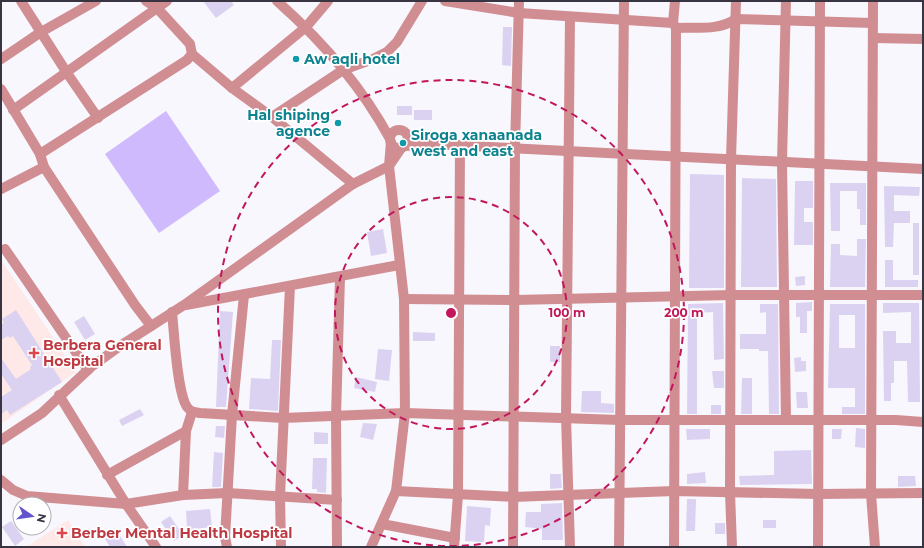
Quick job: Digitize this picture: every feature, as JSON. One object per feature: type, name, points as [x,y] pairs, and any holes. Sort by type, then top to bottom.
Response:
[{"type":"street","points":[[21,1],[66,73],[98,118]]},
{"type":"street","points":[[1,59],[41,32],[96,1]]},
{"type":"street","points":[[146,1],[157,8],[190,44],[192,54],[232,88],[272,117],[353,184]]},
{"type":"street","points":[[13,110],[167,1]]},
{"type":"street","points":[[276,1],[306,27],[343,70],[378,118],[390,141],[397,148],[403,146],[430,144],[460,145],[923,169]]},
{"type":"street","points":[[232,88],[306,27],[328,1]]},
{"type":"street","points":[[272,117],[343,70],[387,52],[396,42],[422,1]]},
{"type":"street","points":[[445,1],[519,13],[675,26],[719,27],[727,25],[736,19],[873,23]]},
{"type":"street","points":[[513,547],[513,418],[516,300],[515,148],[519,1]]},
{"type":"street","points":[[619,547],[624,1]]},
{"type":"street","points":[[674,547],[675,1]]},
{"type":"street","points":[[732,547],[730,492],[732,295],[731,159],[736,1]]},
{"type":"street","points":[[786,1],[782,162],[786,420]]},
{"type":"street","points":[[818,547],[820,295],[818,164],[820,1]]},
{"type":"street","points":[[873,1],[870,295],[872,421],[871,494],[876,547]]},
{"type":"street","points":[[570,17],[566,417],[570,547]]},
{"type":"street","points":[[873,38],[923,39]]},
{"type":"street","points":[[40,154],[187,60],[192,54]]},
{"type":"street","points":[[1,89],[40,154],[44,167],[150,326]]},
{"type":"street","points":[[378,118],[403,133],[430,144]]},
{"type":"street","points":[[371,547],[396,490],[405,413],[404,299],[399,266],[389,166],[390,141],[394,132],[403,133]]},
{"type":"street","points":[[1,440],[42,413],[59,395],[88,370],[150,326],[184,305],[353,184],[389,166],[407,142],[403,133]]},
{"type":"street","points":[[382,524],[454,543],[458,496],[460,145]]},
{"type":"street","points":[[1,189],[44,167]]},
{"type":"street","points":[[4,249],[88,370]]},
{"type":"street","points":[[184,305],[399,266]]},
{"type":"street","points":[[336,547],[336,416],[340,277]]},
{"type":"street","points":[[281,547],[280,496],[290,286]]},
{"type":"street","points":[[227,547],[225,538],[232,415],[244,295]]},
{"type":"street","points":[[404,299],[516,300],[732,295],[923,296]]},
{"type":"street","points":[[172,312],[181,390],[184,401],[192,412],[283,418],[405,413],[513,418],[566,417],[674,421],[818,420],[923,422]]},
{"type":"street","points":[[59,395],[107,475],[156,547]]},
{"type":"street","points":[[183,495],[186,431],[192,412]]},
{"type":"street","points":[[107,475],[186,431]]},
{"type":"street","points":[[1,480],[13,490],[27,496],[126,504],[183,495],[227,493],[337,500]]},
{"type":"street","points":[[396,490],[458,496],[513,497],[674,491],[818,494],[923,493]]},
{"type":"shaded area","points":[[166,111],[220,191],[159,233],[105,154]]},
{"type":"shaded area","points":[[1,260],[76,372],[1,424]]},
{"type":"shaded area","name":"Berber Mental Health Hospital","points":[[68,520],[85,547],[26,547],[43,536],[52,536],[52,530]]},
{"type":"building","points":[[203,1],[231,1],[234,5],[216,18]]},
{"type":"building","points":[[503,27],[512,27],[511,66],[502,65]]},
{"type":"building","points":[[397,106],[412,106],[412,115],[397,115]]},
{"type":"building","points":[[414,110],[432,110],[432,120],[414,120]]},
{"type":"building","points":[[690,174],[724,175],[724,288],[689,288]]},
{"type":"building","points":[[742,178],[776,179],[777,287],[741,287]]},
{"type":"building","points":[[795,181],[813,181],[813,208],[804,208],[804,222],[813,222],[813,245],[794,245]]},
{"type":"building","points":[[830,183],[866,183],[866,225],[860,225],[860,209],[857,209],[857,191],[840,191],[840,231],[831,231]]},
{"type":"building","points":[[884,186],[920,187],[919,196],[894,195],[894,211],[910,211],[910,223],[894,223],[893,247],[885,247]]},
{"type":"building","points":[[913,223],[919,223],[919,275],[913,275]]},
{"type":"building","points":[[383,229],[387,253],[371,256],[367,232]]},
{"type":"building","points":[[857,239],[866,239],[865,287],[830,287],[831,244],[840,244],[840,255],[857,256]]},
{"type":"building","points":[[885,260],[893,260],[893,280],[918,280],[918,287],[885,287]]},
{"type":"building","points":[[805,276],[805,285],[796,286],[795,277]]},
{"type":"building","points":[[812,302],[812,311],[807,311],[807,333],[800,333],[800,317],[796,317],[796,303]]},
{"type":"building","points":[[723,303],[724,359],[714,360],[713,312],[697,313],[697,414],[687,414],[688,304]]},
{"type":"building","points":[[883,303],[919,303],[920,402],[908,402],[907,361],[894,361],[894,383],[891,383],[891,401],[884,401],[883,331],[896,331],[896,343],[911,343],[911,312],[883,313]]},
{"type":"building","points":[[760,304],[778,304],[779,414],[769,414],[768,351],[759,351],[759,349],[740,349],[740,334],[766,334],[766,312],[760,313]]},
{"type":"building","points":[[830,304],[865,304],[865,414],[842,414],[842,407],[855,407],[855,388],[828,388]],"holes":[[[839,315],[855,315],[855,348],[839,348]]]},
{"type":"building","name":"Berbera General Hospital","points":[[16,310],[62,382],[10,415],[7,410],[1,414],[1,397],[12,390],[1,374],[1,358],[16,379],[31,369],[30,367],[32,365],[13,336],[10,338],[8,336],[1,340],[1,325],[4,323],[2,319]]},
{"type":"building","points":[[220,311],[233,312],[226,407],[216,407]]},
{"type":"building","points":[[84,316],[95,334],[85,340],[74,322]]},
{"type":"building","points":[[413,332],[435,333],[435,341],[413,341]]},
{"type":"building","points":[[272,340],[281,340],[278,411],[249,409],[251,378],[270,379]]},
{"type":"building","points":[[550,346],[560,346],[560,362],[550,362]]},
{"type":"building","points":[[378,349],[392,350],[389,381],[375,379]]},
{"type":"building","points":[[801,357],[801,361],[806,361],[806,371],[795,372],[794,358]]},
{"type":"building","points":[[712,371],[724,371],[724,388],[714,388]]},
{"type":"building","points":[[356,377],[377,382],[375,392],[354,388]]},
{"type":"building","points":[[742,378],[752,378],[752,414],[741,414]]},
{"type":"building","points":[[582,391],[601,391],[601,403],[614,404],[614,413],[581,412]]},
{"type":"building","points":[[796,392],[807,392],[808,408],[797,408]]},
{"type":"building","points":[[711,405],[721,405],[721,414],[711,414]]},
{"type":"building","points":[[140,409],[144,415],[122,426],[119,420]]},
{"type":"building","points":[[363,423],[377,424],[373,440],[360,437]]},
{"type":"building","points":[[216,426],[225,426],[224,438],[215,437]]},
{"type":"building","points":[[856,428],[865,429],[865,448],[855,447]]},
{"type":"building","points":[[686,429],[710,429],[710,439],[687,440]]},
{"type":"building","points":[[832,429],[842,429],[841,439],[832,439]]},
{"type":"building","points":[[314,432],[328,433],[328,444],[314,444]]},
{"type":"building","points":[[811,450],[812,484],[740,485],[739,476],[774,475],[774,451]]},
{"type":"building","points":[[214,452],[223,453],[221,487],[212,487]]},
{"type":"building","points":[[313,458],[327,458],[326,493],[317,492],[317,489],[312,489]]},
{"type":"building","points":[[705,472],[706,483],[687,484],[687,474]]},
{"type":"building","points":[[550,474],[561,474],[562,488],[550,489]]},
{"type":"building","points":[[898,476],[915,476],[916,486],[898,487]]},
{"type":"building","points":[[687,499],[696,499],[695,531],[686,531]]},
{"type":"building","points":[[562,503],[563,540],[542,540],[542,529],[525,527],[526,512],[541,512],[541,504]]},
{"type":"building","points":[[467,506],[491,508],[490,526],[485,525],[484,542],[465,541]]},
{"type":"building","points":[[210,509],[212,527],[187,530],[186,511]]},
{"type":"building","points":[[170,516],[183,535],[174,541],[161,522]]},
{"type":"building","points":[[763,520],[776,520],[776,528],[763,528]]},
{"type":"building","points":[[11,521],[12,536],[22,536],[24,539],[15,546],[2,527]]},
{"type":"building","points":[[715,523],[725,523],[725,534],[715,534]]},
{"type":"building","points":[[115,528],[127,547],[110,547],[103,536]]},
{"type":"place","name":"Aw aqli hotel","points":[[296,59]]},
{"type":"place","name":"Hal shiping agence","points":[[338,123]]},
{"type":"place","name":"Siroga xanaanada west and east","points":[[403,143]]},
{"type":"place","name":"Berbera General Hospital","points":[[34,353]]},
{"type":"place","name":"Berber Mental Health Hospital","points":[[62,533]]}]
